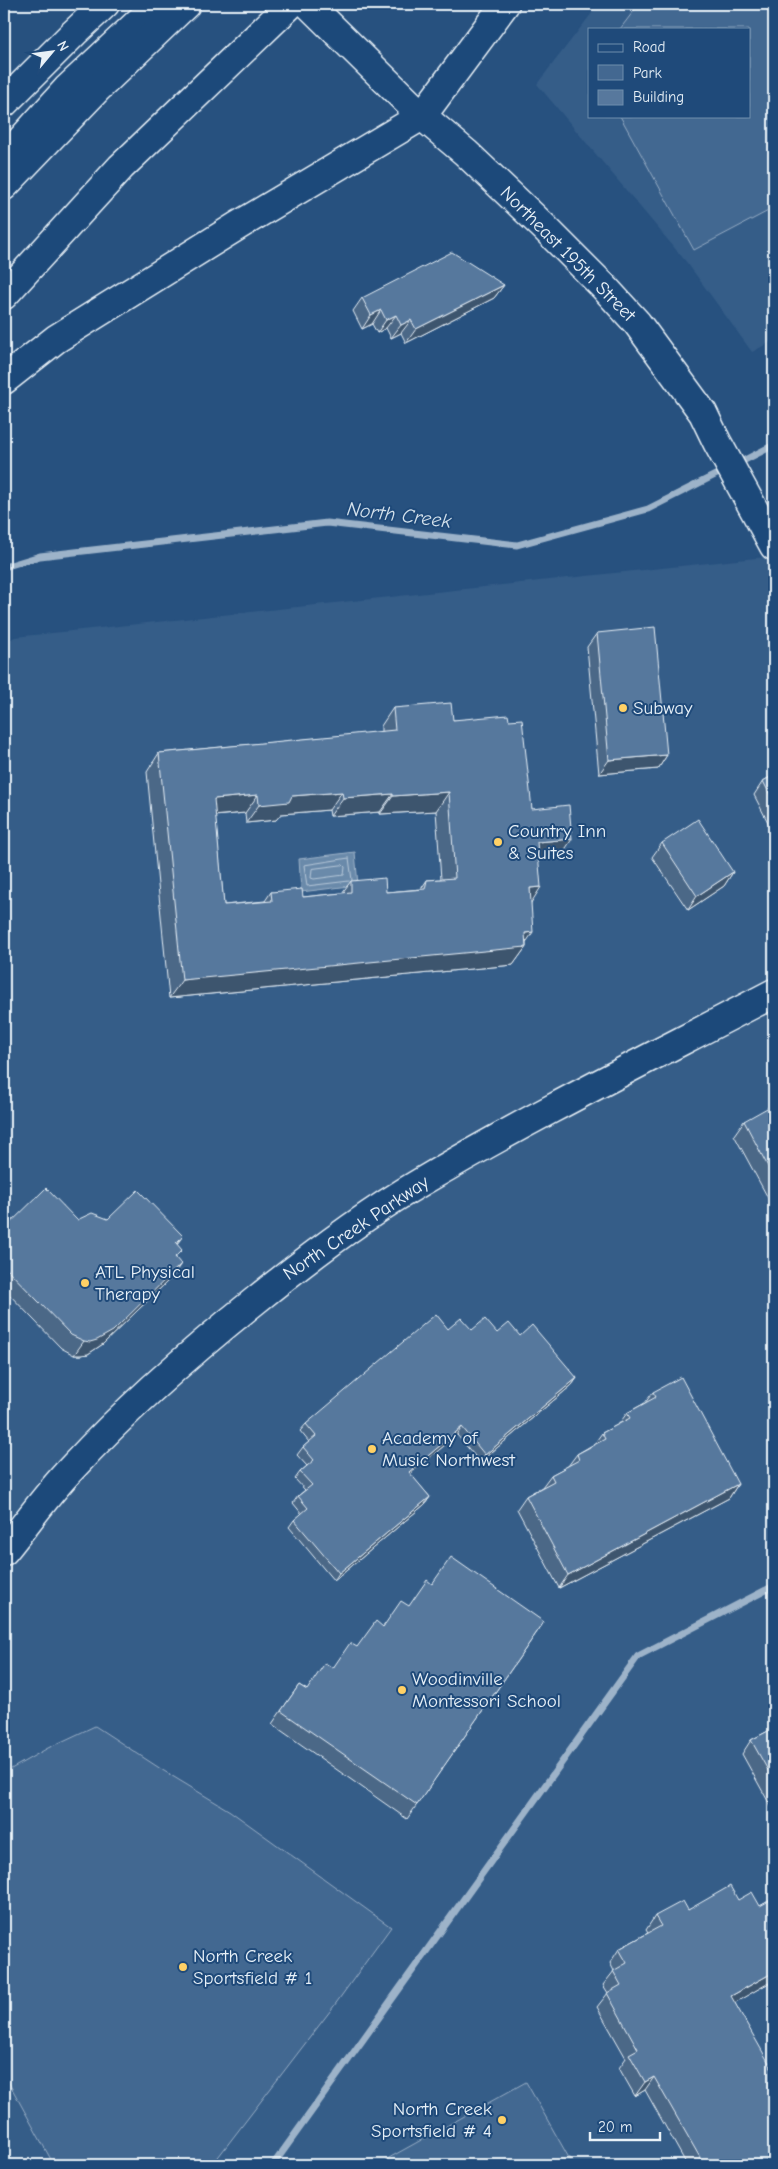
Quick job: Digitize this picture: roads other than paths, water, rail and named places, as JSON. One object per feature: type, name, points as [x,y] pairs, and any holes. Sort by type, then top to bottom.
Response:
[{"type":"main road","points":[[4,78],[78,4]]},
{"type":"main road","points":[[4,104],[74,32],[105,4]]},
{"type":"main road","points":[[4,159],[67,90],[158,4]]},
{"type":"main road","points":[[4,186],[98,88],[186,4]]},
{"type":"main road","points":[[4,295],[121,168],[291,4]]},
{"type":"main road","name":"Northeast 195th Street","points":[[308,4],[422,116],[466,153],[611,294],[637,323],[703,413],[774,546]]},
{"type":"main road","points":[[4,380],[56,339],[222,235],[422,116],[505,4]]},
{"type":"main road","name":"North Creek Parkway","points":[[4,1551],[70,1470],[146,1392],[289,1273],[346,1231],[420,1182],[584,1092],[774,993]]},
{"type":"water","points":[[355,852],[358,885],[301,892],[299,859]]},
{"type":"waterway","name":"North Creek","points":[[737,464],[774,445]]},
{"type":"waterway","name":"North Creek","points":[[4,567],[40,556],[327,523],[517,545],[648,509],[727,469]]},
{"type":"waterway","points":[[273,2165],[638,1656],[774,1586]]},
{"type":"place","name":"Subway","points":[[623,708]]},
{"type":"place","name":"Country Inn & Suites","points":[[498,842]]},
{"type":"place","name":"ATL Physical Therapy","points":[[85,1283]]},
{"type":"place","name":"Academy of Music Northwest","points":[[372,1449]]},
{"type":"place","name":"Woodinville Montessori School","points":[[402,1690]]},
{"type":"place","name":"North Creek Sportsfield # 1","points":[[183,1967]]},
{"type":"place","name":"North Creek Sportsfield # 4","points":[[502,2120]]}]
